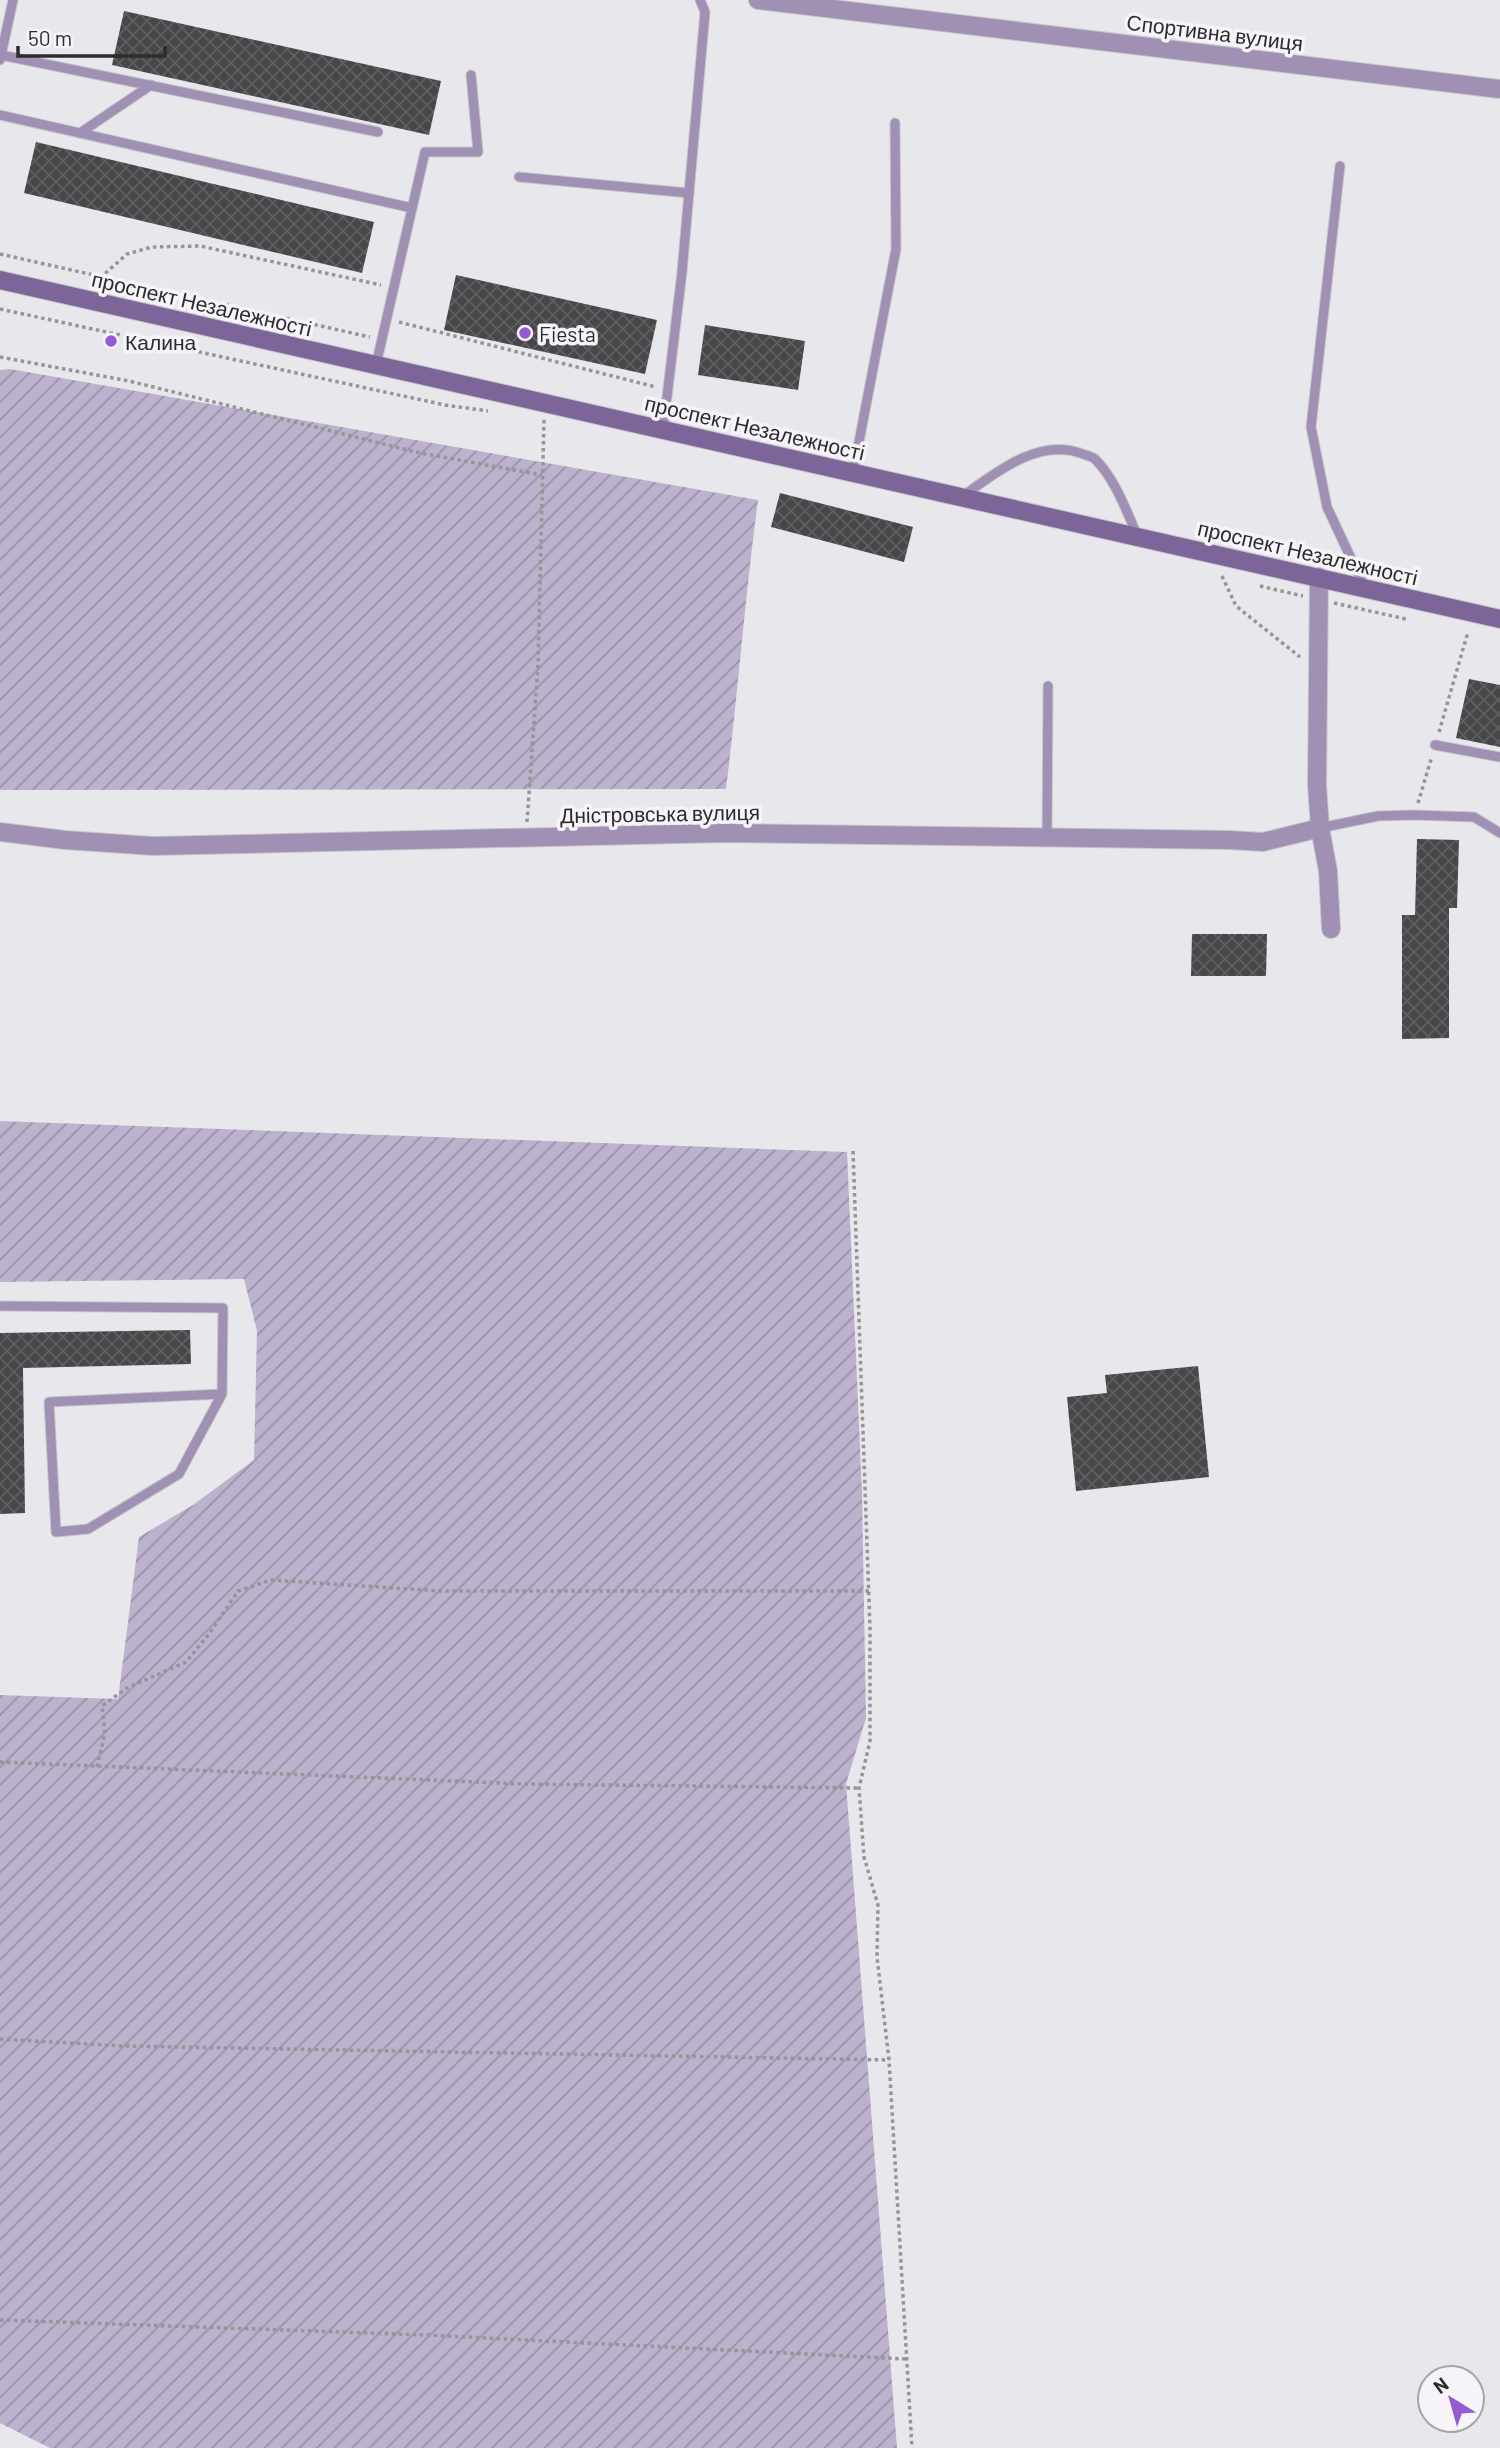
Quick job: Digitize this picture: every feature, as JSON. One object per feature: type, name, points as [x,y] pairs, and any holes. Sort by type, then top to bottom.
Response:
[{"type":"main road","name":"проспект Незалежності","points":[[0,281],[1500,619]]},
{"type":"street","name":"Спортивна вулиця","points":[[758,0],[1500,89]]},
{"type":"street","points":[[1319,578],[1317,785],[1320,828],[1328,871],[1331,929]]},
{"type":"street","name":"Дністровська вулиця","points":[[0,832],[65,841],[153,846],[724,833],[1263,842],[1320,828]]},
{"type":"lane","points":[[13,0],[1,57],[378,132]]},
{"type":"lane","points":[[663,430],[682,272],[705,12],[700,0]]},
{"type":"lane","points":[[376,365],[425,152],[478,152],[471,75]]},
{"type":"lane","points":[[80,133],[151,85]]},
{"type":"lane","points":[[0,115],[412,208]]},
{"type":"lane","points":[[853,473],[896,249],[895,123]]},
{"type":"lane","points":[[1340,166],[1311,428],[1327,507],[1364,588]]},
{"type":"lane","points":[[519,177],[689,193]]},
{"type":"lane","points":[[961,497],[1000,470],[1040,452],[1067,448],[1094,457],[1116,489],[1138,537]]},
{"type":"lane","points":[[1047,838],[1048,686]]},
{"type":"lane","points":[[1435,745],[1500,757]]},
{"type":"lane","points":[[1320,828],[1378,816],[1414,815],[1474,817],[1500,833]]},
{"type":"lane","points":[[0,1306],[223,1308],[222,1394],[179,1474],[88,1529],[56,1532],[49,1402],[222,1394]]},
{"type":"path","points":[[100,278],[127,254],[152,247],[200,246],[394,288]]},
{"type":"path","points":[[0,254],[382,339]]},
{"type":"path","points":[[386,319],[667,389]]},
{"type":"path","points":[[0,357],[129,381],[420,453],[542,475]]},
{"type":"path","points":[[526,838],[538,665],[544,418]]},
{"type":"path","points":[[1222,576],[1236,606],[1318,671]]},
{"type":"path","points":[[1414,815],[1468,632]]},
{"type":"path","points":[[853,1152],[869,1591],[870,1741],[859,1788],[864,1857],[878,1905],[877,1957],[889,2060],[912,2448]]},
{"type":"path","points":[[97,1767],[105,1733],[102,1706],[127,1688],[186,1662],[239,1591],[271,1580],[440,1591],[869,1591]]},
{"type":"path","points":[[0,1762],[524,1784],[859,1788]]},
{"type":"path","points":[[0,2039],[123,2046],[889,2060]]},
{"type":"path","points":[[0,2320],[426,2335],[906,2359]]},
{"type":"shaded area","points":[[10,369],[758,500],[726,789],[0,790],[0,370]]},
{"type":"shaded area","points":[[0,1121],[847,1152],[862,1494],[866,1718],[846,1784],[897,2448],[50,2448],[0,2423],[0,1695],[118,1699],[139,1537],[193,1505],[254,1460],[257,1331],[244,1279],[0,1282]]},
{"type":"building","points":[[124,11],[441,81],[429,135],[112,65]]},
{"type":"building","points":[[36,142],[374,222],[362,273],[24,193]]},
{"type":"building","points":[[456,275],[657,320],[645,374],[444,330]]},
{"type":"building","points":[[705,325],[805,341],[798,390],[698,375]]},
{"type":"building","points":[[780,493],[913,527],[904,562],[771,527]]},
{"type":"building","points":[[1469,679],[1500,685],[1500,747],[1456,738]]},
{"type":"building","points":[[1417,839],[1459,840],[1457,908],[1449,908],[1449,1038],[1402,1039],[1402,915],[1415,915]]},
{"type":"building","points":[[1192,934],[1267,934],[1266,976],[1191,976]]},
{"type":"building","points":[[190,1330],[191,1364],[23,1368],[25,1513],[0,1514],[0,1333]]},
{"type":"building","points":[[1198,1366],[1209,1477],[1076,1491],[1067,1397],[1107,1393],[1105,1375]]},
{"type":"place","name":"Fiesta","points":[[525,333]]},
{"type":"place","name":"Калина","points":[[111,341]]}]
